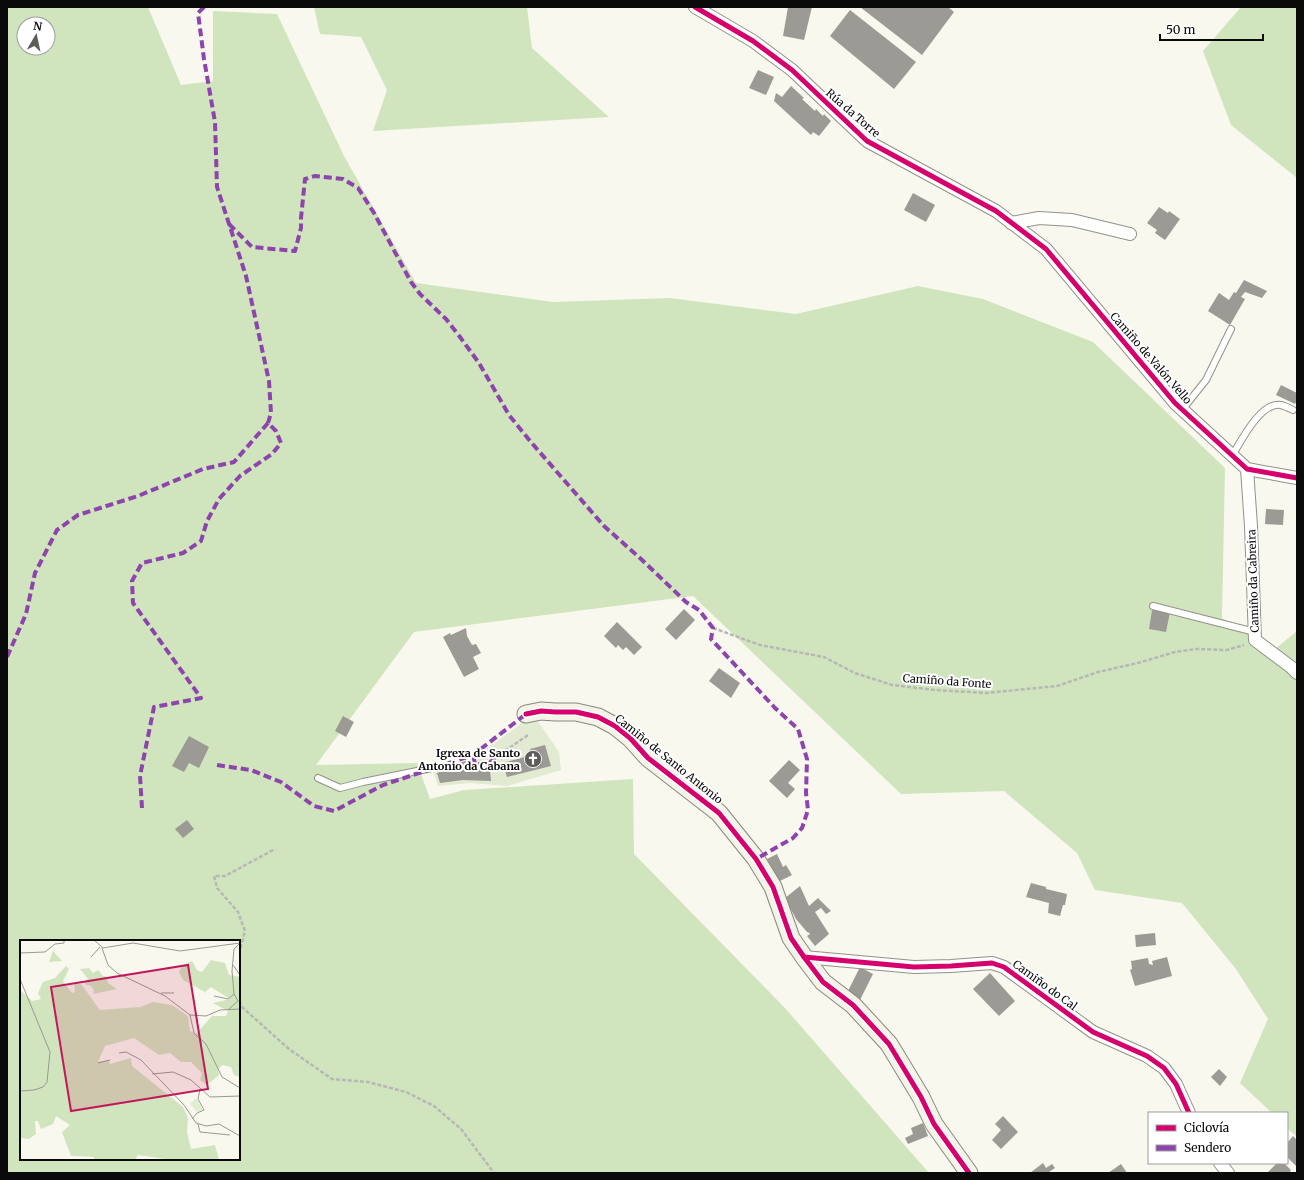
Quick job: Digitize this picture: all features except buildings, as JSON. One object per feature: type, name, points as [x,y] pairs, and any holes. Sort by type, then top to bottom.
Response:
[{"type":"street","name":"Rúa da Torre","points":[[695,7],[753,41],[792,70],[867,141],[996,211],[1046,249]]},
{"type":"street","points":[[1012,223],[1039,218],[1072,220],[1130,234]]},
{"type":"street","name":"Camiño de Valón Vello","points":[[1046,249],[1175,403],[1247,469]]},
{"type":"street","points":[[1247,469],[1297,478]]},
{"type":"street","name":"Camiño da Cabreira","points":[[1247,469],[1251,526],[1255,636],[1297,673]]},
{"type":"street","name":"Camiño de Santo Antonio","points":[[526,714],[541,711],[576,712],[598,717],[615,726],[630,738],[648,758],[719,813],[756,859],[773,888],[791,938],[804,957],[823,982],[853,1005],[889,1044],[921,1097],[934,1124],[969,1173]]},
{"type":"street","name":"Camiño do Cal","points":[[804,957],[914,967],[992,963],[1004,968],[1093,1032],[1147,1056],[1164,1068],[1176,1084],[1189,1112]]},
{"type":"lane","points":[[1182,410],[1206,380],[1231,329]]},
{"type":"lane","points":[[1232,456],[1257,416],[1265,408],[1280,404],[1293,410]]},
{"type":"lane","points":[[1153,606],[1255,636]]},
{"type":"lane","points":[[318,778],[340,788],[432,768]]},
{"type":"path","points":[[495,758],[528,735]]},
{"type":"path","points":[[240,950],[245,931],[238,912],[217,888],[214,876],[225,876],[275,849]]},
{"type":"path","points":[[240,1003],[243,1008],[289,1049],[332,1079],[368,1082],[406,1092],[434,1106],[461,1129],[494,1173]]},
{"type":"green space","points":[[7,7],[148,7],[181,85],[213,81],[213,11],[277,14],[344,156],[416,283],[553,302],[670,298],[796,314],[918,286],[983,299],[1093,342],[1225,468],[1222,618],[1275,649],[1297,631],[1297,1137],[1288,1129],[1288,1112],[1271,1112],[1240,1083],[1268,1019],[1236,969],[1182,903],[1095,890],[1077,853],[1004,791],[901,794],[693,596],[414,632],[316,765],[417,763],[430,799],[464,790],[633,779],[634,854],[785,1008],[929,1173],[7,1173]]},
{"type":"green space","points":[[314,7],[527,7],[532,48],[609,117],[373,131],[387,90],[361,37],[320,34]]},
{"type":"green space","points":[[1241,7],[1297,7],[1297,178],[1231,125],[1203,51]]},
{"type":"green space","points":[[526,720],[537,720],[559,752],[561,770],[507,786],[470,783],[438,786],[433,771],[476,757]]},
{"type":"marked path","points":[[204,7],[198,13],[215,122],[217,187],[246,276],[269,381],[271,413],[268,423]]},
{"type":"marked path","points":[[229,224],[252,247],[295,251],[301,228],[305,179],[315,176],[343,179],[358,188],[374,213],[411,282],[420,294],[446,319],[460,337],[479,363],[509,415],[530,441],[604,526],[686,602],[699,610],[713,628],[711,639],[775,708],[798,729],[807,759],[806,793],[808,810],[802,828],[793,838],[756,859]]},
{"type":"marked path","points":[[7,657],[26,614],[35,573],[57,530],[78,515],[138,496],[203,469],[234,462],[268,423],[276,431],[281,443],[272,454],[240,476],[219,499],[207,521],[201,541],[183,553],[142,563],[132,581],[133,603],[201,698],[154,707],[140,776],[142,808]]},
{"type":"marked path","points":[[217,765],[251,770],[281,782],[314,806],[334,811],[383,785],[473,755],[526,714]]},
{"type":"marked path","points":[[473,755],[475,764],[487,765],[495,758]]},
{"type":"cycle path","points":[[695,7],[753,41],[792,70],[867,141],[996,211],[1046,249],[1175,403],[1247,469],[1297,478]]},
{"type":"cycle path","points":[[526,714],[541,711],[576,712],[598,717],[615,726],[630,738],[648,758],[719,813],[756,859],[773,887],[791,938],[804,957],[823,982],[853,1005],[889,1044],[921,1097],[934,1124],[969,1173]]},
{"type":"cycle path","points":[[804,957],[914,967],[992,963],[1004,967],[1093,1032],[1147,1056],[1164,1068],[1176,1084],[1189,1112]]},
{"type":"place","name":"Igrexa de Santo Antonio da Cabana","points":[[533,759]]}]
